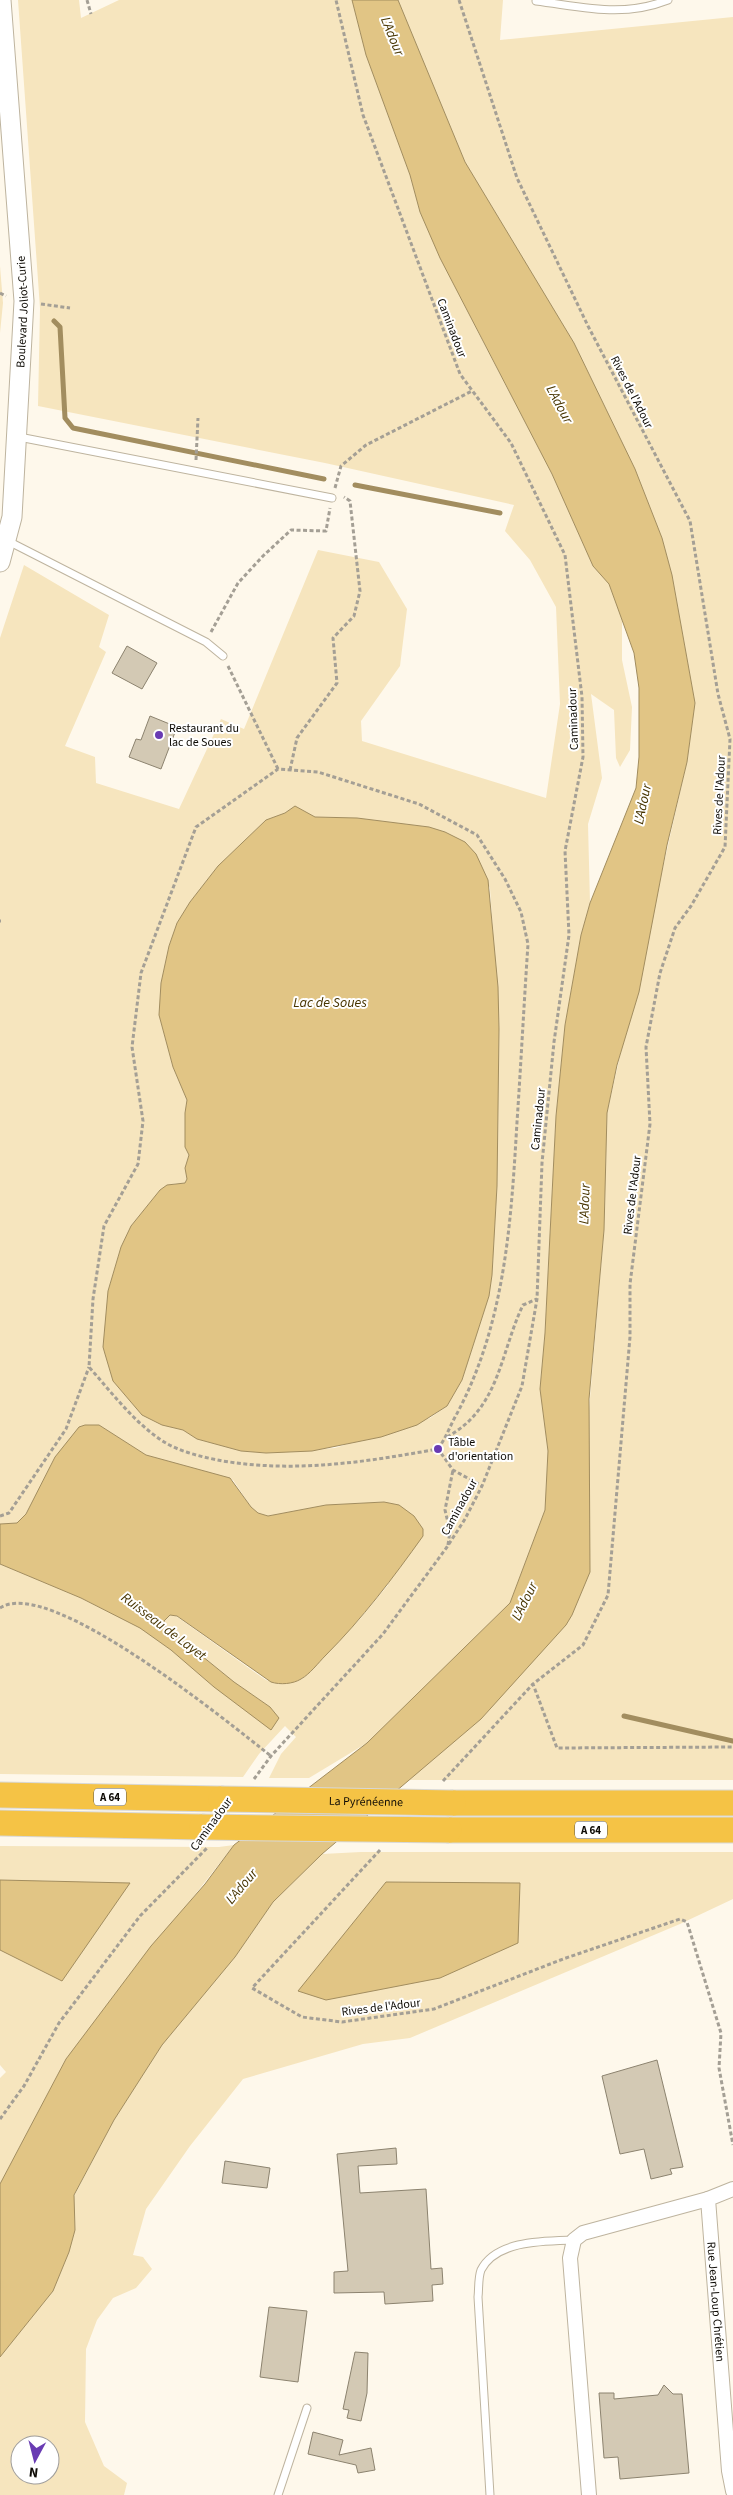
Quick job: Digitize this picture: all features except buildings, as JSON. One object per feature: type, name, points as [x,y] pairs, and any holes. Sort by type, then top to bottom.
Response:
[{"type":"highway","name":"La Pyrénéenne","points":[[0,1795],[221,1799],[446,1794],[733,1803]]},
{"type":"highway","name":"A 64","points":[[0,1823],[206,1835],[449,1830],[733,1830]]},
{"type":"main road","name":"Boulevard Joliot-Curie","points":[[0,562],[12,517],[24,301],[1,0]]},
{"type":"street","points":[[589,2495],[570,2258],[574,2240],[583,2232],[708,2199],[733,2189]]},
{"type":"street","name":"Rue Jean-Loup Chrétien","points":[[708,2199],[732,2482]]},
{"type":"lane","points":[[536,1],[619,12],[652,6],[668,0]]},
{"type":"lane","points":[[16,436],[332,498]]},
{"type":"lane","points":[[6,540],[206,642],[223,656]]},
{"type":"lane","points":[[490,2495],[478,2298],[480,2273],[493,2255],[518,2246],[574,2240]]},
{"type":"lane","points":[[278,2495],[307,2408]]},
{"type":"path","points":[[87,0],[91,14]]},
{"type":"path","name":"Caminadour","points":[[252,1782],[271,1756],[383,1634],[447,1547],[465,1519],[482,1486],[522,1386],[537,1299],[542,1163],[554,1042],[569,935],[565,851],[583,757],[582,696],[564,555],[511,443],[460,374],[363,115],[336,0]]},
{"type":"path","name":"Rives de l'Adour","points":[[446,1794],[533,1684],[583,1645],[608,1595],[630,1337],[630,1284],[650,1124],[646,1047],[660,972],[674,928],[691,906],[725,848],[730,739],[718,694],[690,521],[588,326],[517,178],[459,0]]},
{"type":"path","points":[[197,456],[198,418]]},
{"type":"path","points":[[290,770],[297,738],[337,682],[333,638],[354,616],[360,590],[350,501],[334,489]]},
{"type":"path","points":[[223,656],[278,768]]},
{"type":"path","points":[[0,1516],[9,1513],[66,1429],[90,1367],[93,1299],[104,1226],[138,1164],[143,1121],[132,1047],[141,973],[196,826],[278,768],[318,772],[420,804],[477,835],[505,879],[521,912],[528,944],[511,1222],[499,1298],[482,1358],[447,1437],[438,1449],[360,1463],[290,1468],[241,1464],[200,1457],[163,1442],[138,1423],[90,1367]]},
{"type":"path","points":[[447,1437],[476,1416],[495,1383],[523,1305],[537,1299]]},
{"type":"path","points":[[438,1449],[453,1470],[482,1486]]},
{"type":"path","points":[[447,1547],[450,1531],[445,1510],[453,1470]]},
{"type":"path","points":[[0,1608],[6,1604],[27,1604],[58,1612],[109,1638],[216,1713],[271,1756]]},
{"type":"path","points":[[533,1684],[557,1748],[733,1747]]},
{"type":"path","name":"Caminadour","points":[[0,2119],[24,2086],[59,2024],[140,1916],[206,1835]]},
{"type":"path","name":"Rives de l'Adour","points":[[386,1844],[252,1988],[302,2017],[342,2022],[434,2009],[563,1959],[680,1919],[687,1922],[721,2033],[719,2068],[733,2145]]},
{"type":"shaded area","points":[[18,0],[79,0],[81,18],[119,0],[352,0],[366,55],[410,175],[420,212],[479,334],[552,474],[593,566],[609,583],[622,617],[622,660],[632,707],[630,750],[620,767],[616,758],[614,710],[591,694],[602,778],[588,824],[590,903],[581,935],[565,1025],[556,1116],[545,1333],[540,1389],[548,1451],[545,1510],[510,1603],[367,1743],[309,1778],[269,1778],[281,1754],[296,1737],[285,1726],[259,1754],[243,1777],[0,1774],[0,1564],[81,1598],[140,1628],[171,1650],[214,1687],[270,1707],[234,1682],[165,1625],[164,1621],[170,1615],[176,1616],[266,1680],[279,1684],[302,1679],[359,1620],[388,1585],[384,1502],[326,1505],[268,1516],[258,1513],[251,1507],[233,1480],[146,1455],[99,1425],[55,1457],[26,1514],[17,1523],[0,1524],[0,638],[24,565],[109,615],[99,647],[106,652],[65,746],[95,757],[96,783],[179,809],[221,719],[244,729],[318,550],[379,562],[407,609],[400,666],[361,721],[362,741],[546,798],[560,704],[556,607],[530,560],[505,531],[514,505],[325,463],[38,406],[40,308]],"holes":[[[295,806],[315,817],[357,818],[429,827],[445,832],[465,842],[490,888],[499,1029],[497,1186],[492,1275],[489,1296],[462,1380],[447,1406],[430,1418],[335,1448],[266,1453],[241,1451],[197,1439],[183,1430],[163,1425],[142,1415],[113,1381],[108,1291],[121,1247],[131,1226],[160,1190],[173,1184],[185,1183],[187,1179],[185,1168],[189,1155],[185,1147],[187,1100],[173,1067],[159,1015],[161,983],[169,946],[177,923],[190,902],[218,866],[266,820],[285,813]]]},
{"type":"shaded area","points":[[398,0],[503,0],[500,40],[733,17],[733,1780],[407,1780],[481,1719],[572,1615],[604,1230],[607,1113],[687,762],[695,703],[672,575],[662,538],[635,469],[574,343],[465,162]]},
{"type":"shaded area","points":[[0,266],[3,303],[0,333]]},
{"type":"shaded area","points":[[234,1845],[66,2059],[0,2184],[0,2078],[6,2072],[0,2065],[0,1846],[219,1847]]},
{"type":"shaded area","points":[[361,1852],[733,1852],[733,1899],[680,1924],[410,2038],[363,2044],[243,2079],[190,2146],[146,2209],[133,2255],[143,2257],[152,2269],[136,2288],[113,2298],[97,2320],[86,2349],[85,2422],[104,2466],[127,2483],[124,2495],[0,2495],[0,2357],[53,2291],[69,2252],[75,2230],[74,2196],[114,2120],[162,2045],[235,1957],[273,1902],[322,1854]]},
{"type":"water","name":"L'Adour","points":[[352,0],[398,0],[465,162],[574,343],[635,469],[662,538],[672,575],[695,703],[687,762],[667,845],[639,992],[617,1065],[607,1113],[604,1230],[589,1399],[590,1572],[566,1625],[481,1719],[322,1854],[273,1902],[235,1957],[162,2045],[114,2120],[74,2195],[75,2230],[69,2252],[53,2291],[0,2357],[0,2184],[66,2059],[151,1946],[205,1884],[234,1845],[367,1743],[510,1603],[545,1510],[548,1451],[540,1389],[545,1333],[556,1116],[565,1025],[581,935],[590,903],[636,788],[639,757],[639,688],[634,653],[609,584],[593,566],[552,474],[440,258],[420,212],[410,175],[366,55]]},
{"type":"water","name":"Lac de Soues","points":[[295,806],[315,817],[357,818],[429,827],[445,832],[465,842],[476,854],[488,880],[498,987],[497,1186],[489,1296],[462,1380],[447,1406],[417,1425],[381,1437],[312,1451],[266,1453],[241,1451],[197,1439],[183,1430],[162,1425],[142,1415],[113,1381],[103,1347],[108,1291],[121,1247],[131,1226],[160,1190],[167,1185],[185,1183],[187,1179],[185,1168],[189,1155],[185,1147],[185,1113],[187,1100],[173,1067],[159,1015],[161,983],[169,946],[177,923],[190,902],[218,866],[266,820],[285,813]]},
{"type":"water","name":"Ruisseau de Layet","points":[[99,1425],[146,1455],[230,1478],[251,1507],[258,1513],[268,1516],[326,1505],[384,1502],[399,1505],[414,1516],[423,1529],[423,1536],[365,1613],[311,1671],[298,1681],[282,1684],[271,1682],[177,1616],[170,1615],[164,1621],[165,1626],[234,1682],[270,1707],[279,1718],[271,1730],[214,1687],[171,1650],[140,1628],[81,1598],[0,1564],[0,1524],[17,1523],[26,1514],[55,1457],[79,1427]]},
{"type":"water","points":[[0,1880],[130,1883],[62,1981],[0,1950]]},
{"type":"water","points":[[386,1882],[520,1883],[518,1943],[440,1978],[326,2000],[298,1991]]},
{"type":"waterway","points":[[54,321],[60,327],[65,418],[73,428],[324,479]]},
{"type":"waterway","points":[[355,485],[500,513]]},
{"type":"waterway","points":[[624,1716],[733,1741]]},
{"type":"place","name":"Restaurant du lac de Soues","points":[[159,735]]},
{"type":"place","name":"Tâble d'orientation","points":[[438,1449]]}]
